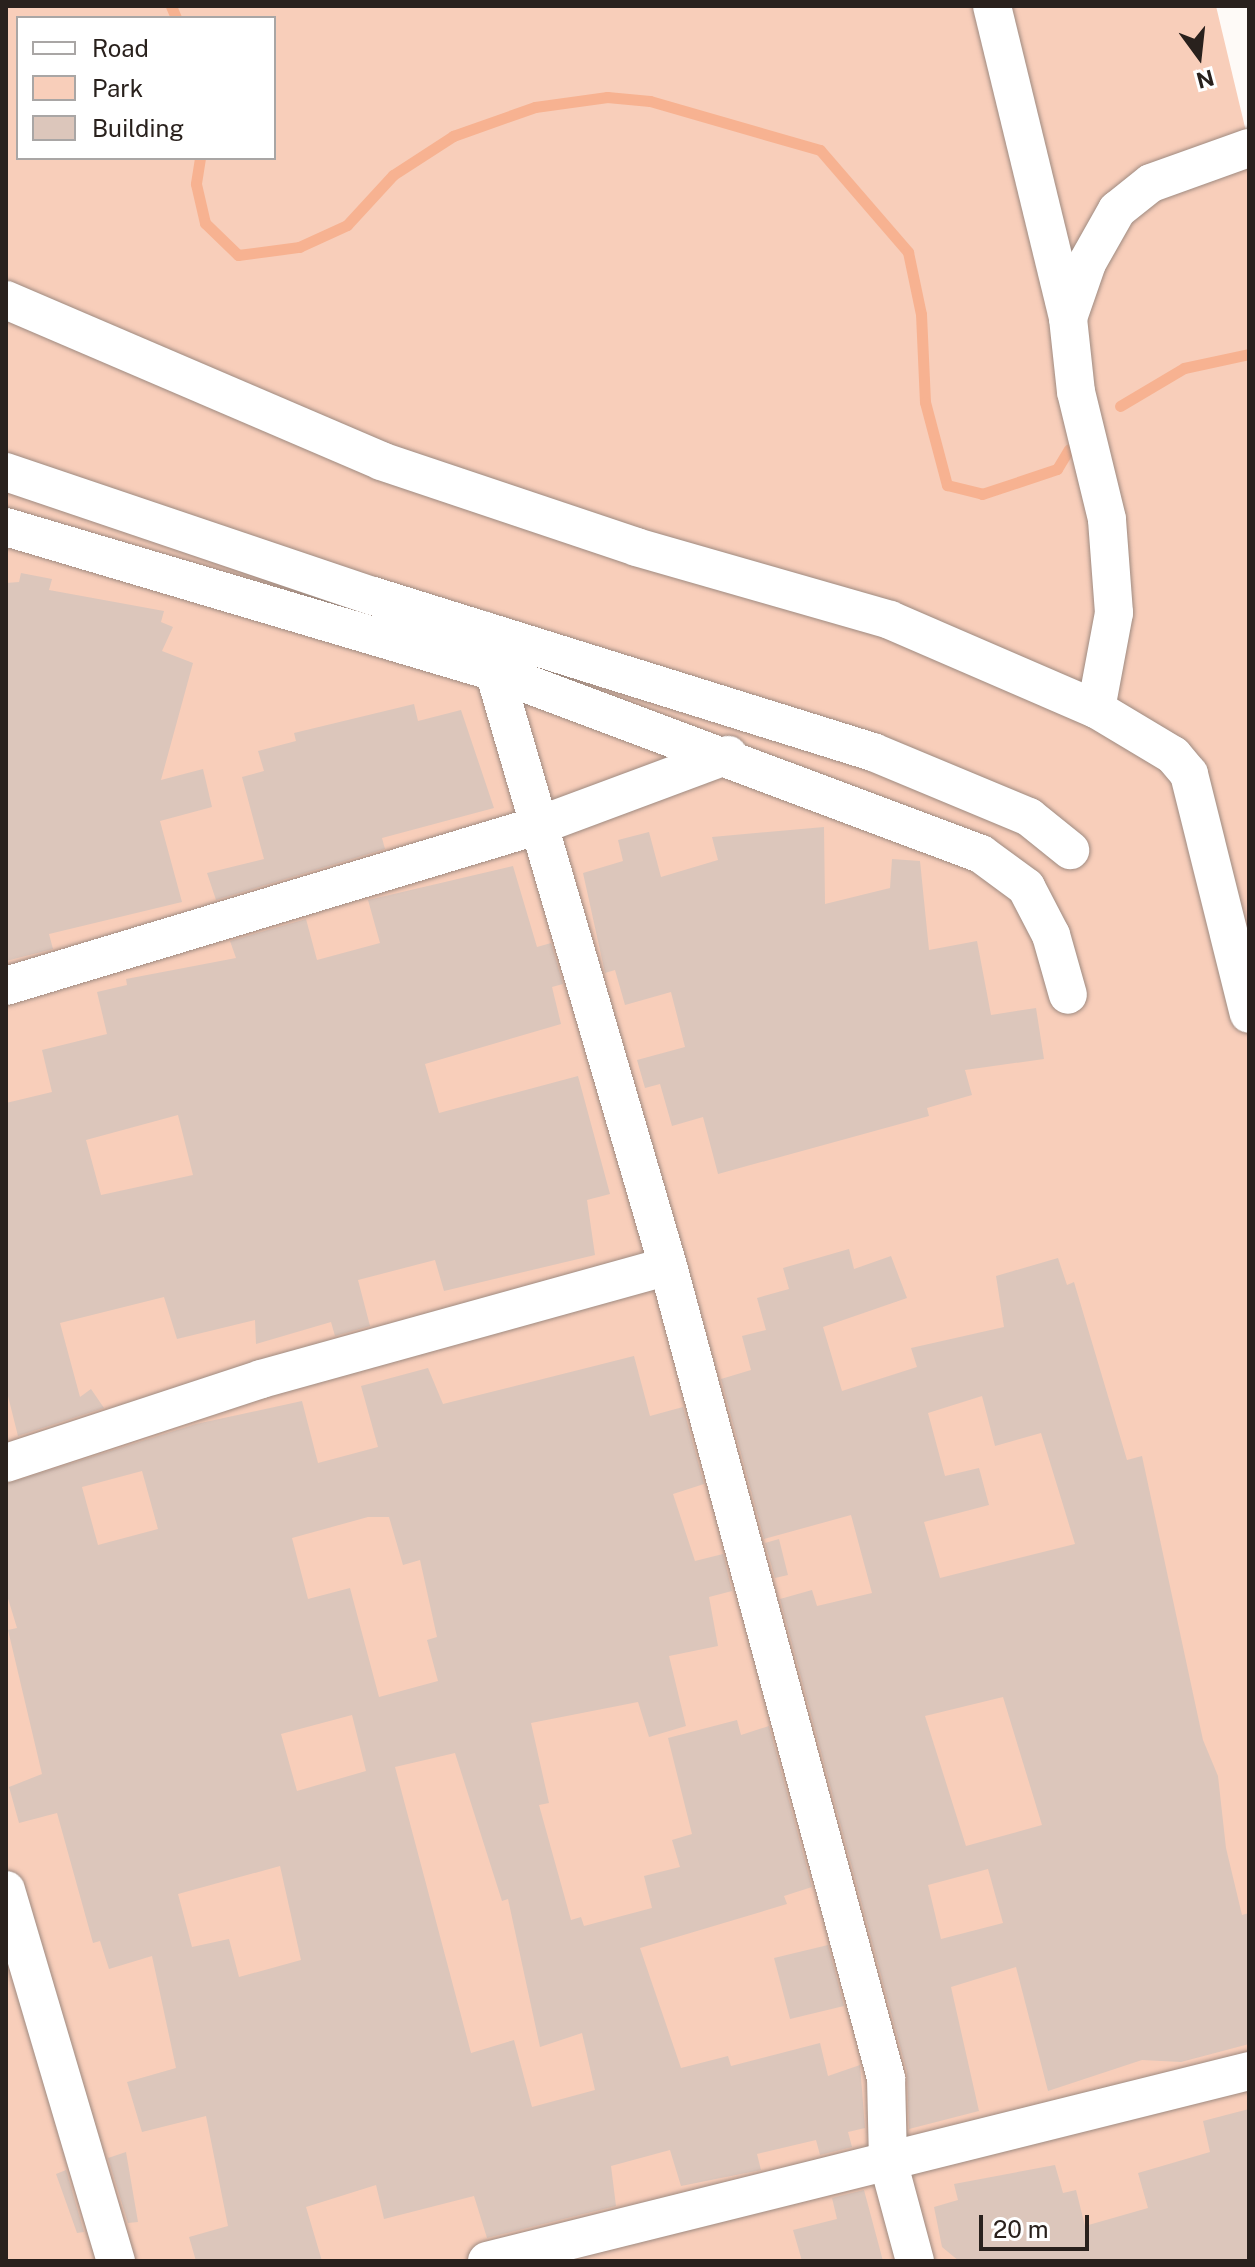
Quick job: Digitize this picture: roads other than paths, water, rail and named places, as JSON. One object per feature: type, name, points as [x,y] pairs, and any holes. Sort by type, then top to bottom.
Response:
[{"type":"street","points":[[992,6],[1068,318],[1076,392],[1107,519],[1114,613],[1096,709]]},
{"type":"street","points":[[1068,318],[1087,263],[1117,210],[1151,183],[1249,148]]},
{"type":"street","points":[[6,300],[381,461],[636,547],[890,620],[1096,709],[1173,755],[1189,774],[1249,1014]]},
{"type":"street","points":[[6,472],[482,630],[873,752],[1029,817],[1070,850]]},
{"type":"street","points":[[6,527],[495,672],[728,755],[981,854],[1026,887],[1051,935],[1068,995]]},
{"type":"street","points":[[482,630],[668,1266],[886,2078],[888,2161],[915,2261]]},
{"type":"street","points":[[6,986],[540,825],[728,755]]},
{"type":"street","points":[[6,1463],[261,1379],[668,1266]]},
{"type":"street","points":[[6,1890],[116,2261]]},
{"type":"street","points":[[487,2261],[536,2255],[888,2161],[1249,2071]]},
{"type":"waterway","points":[[171,6],[175,16]]},
{"type":"waterway","points":[[200,160],[196,184],[205,223],[238,255],[299,247],[347,225],[393,175],[453,136],[535,107],[607,97],[650,101],[820,150],[908,252],[921,314],[925,402],[947,485],[982,494],[1057,469],[1069,449]]},
{"type":"waterway","points":[[1120,406],[1184,368],[1249,354]]}]
